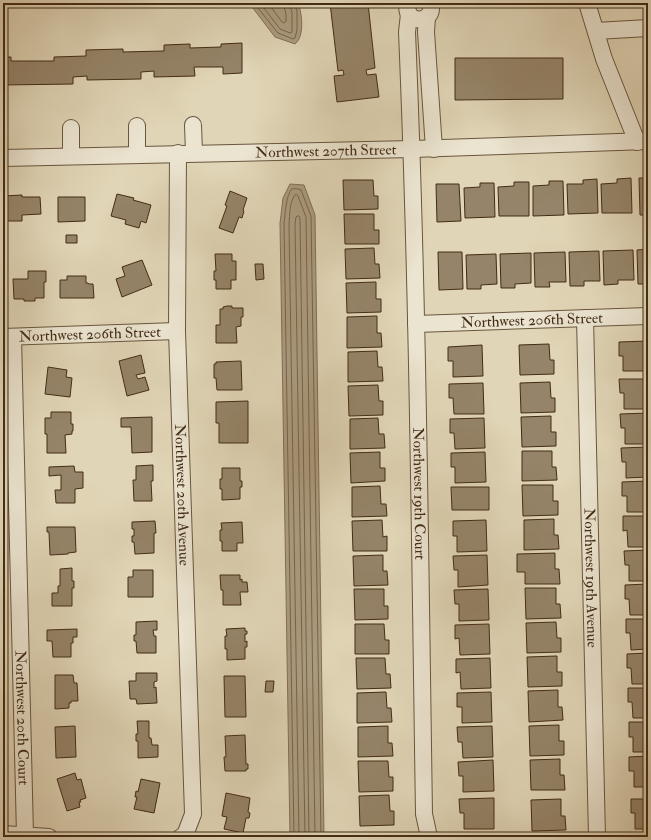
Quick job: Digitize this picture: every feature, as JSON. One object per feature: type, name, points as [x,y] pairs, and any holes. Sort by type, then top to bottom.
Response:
[{"type":"street","points":[[587,3],[604,59],[643,142]]},
{"type":"street","points":[[408,9],[412,17],[419,20],[428,10]]},
{"type":"street","name":"Northwest 19th Court","points":[[408,9],[407,32],[412,149],[416,324],[424,814],[429,837]]},
{"type":"street","points":[[428,10],[426,32],[434,149]]},
{"type":"street","points":[[596,31],[648,28]]},
{"type":"street","points":[[193,125],[194,153]]},
{"type":"street","points":[[137,126],[137,154]]},
{"type":"street","points":[[71,128],[71,156]]},
{"type":"street","name":"Northwest 207th Street","points":[[3,158],[178,153],[434,149],[643,142]]},
{"type":"street","name":"Northwest 20th Avenue","points":[[178,153],[177,331],[193,814],[183,836]]},
{"type":"street","name":"Northwest 206th Street","points":[[416,324],[648,316]]},
{"type":"street","name":"Northwest 19th Avenue","points":[[585,318],[597,837]]},
{"type":"street","name":"Northwest 206th Street","points":[[8,337],[177,331]]},
{"type":"street","name":"Northwest 20th Court","points":[[8,337],[25,835]]},
{"type":"street","points":[[3,834],[49,837]]},
{"type":"water","points":[[249,3],[298,3],[301,12],[302,24],[300,36],[295,44],[275,37]]},
{"type":"water","points":[[290,184],[304,185],[315,215],[324,837],[290,837],[280,223],[283,198]]},
{"type":"building","points":[[330,3],[368,3],[375,68],[366,70],[367,75],[376,74],[379,97],[337,102],[334,76],[344,75],[343,70],[338,71]]},
{"type":"building","points":[[242,43],[242,73],[223,74],[223,67],[194,67],[195,76],[154,77],[154,71],[141,72],[141,79],[87,80],[87,76],[73,77],[73,84],[3,85],[3,57],[11,57],[11,61],[54,61],[54,57],[86,56],[86,50],[123,49],[123,52],[164,51],[164,45],[190,44],[190,48],[221,47],[221,44]]},
{"type":"building","points":[[455,58],[563,58],[563,99],[455,100]]},
{"type":"building","points":[[631,178],[632,213],[602,213],[601,184],[617,183],[617,179]]},
{"type":"building","points":[[639,178],[648,178],[648,215],[640,215]]},
{"type":"building","points":[[597,179],[598,213],[568,214],[567,184],[583,184],[583,180]]},
{"type":"building","points":[[343,180],[373,180],[374,196],[378,196],[378,209],[344,210]]},
{"type":"building","points":[[549,181],[563,181],[564,215],[533,216],[533,186],[549,185]]},
{"type":"building","points":[[514,182],[529,182],[529,216],[499,216],[498,187],[514,186]]},
{"type":"building","points":[[480,183],[494,183],[495,217],[465,218],[464,188],[480,187]]},
{"type":"building","points":[[436,184],[459,184],[461,221],[437,222]]},
{"type":"building","points":[[230,191],[247,198],[242,218],[239,217],[233,233],[219,228],[227,206],[225,205]]},
{"type":"building","points":[[117,194],[134,198],[133,200],[151,205],[146,223],[141,221],[139,228],[125,224],[126,220],[111,216]]},
{"type":"building","points":[[22,195],[22,197],[40,197],[41,214],[22,215],[22,221],[3,221],[3,196]]},
{"type":"building","points":[[58,197],[85,197],[85,221],[58,222]]},
{"type":"building","points":[[344,214],[374,214],[374,230],[379,230],[379,244],[345,244]]},
{"type":"building","points":[[66,235],[77,235],[77,243],[66,243]]},
{"type":"building","points":[[374,248],[375,264],[379,264],[380,278],[346,279],[345,249]]},
{"type":"building","points":[[648,249],[648,284],[638,284],[637,250]]},
{"type":"building","points":[[633,250],[634,280],[618,280],[618,284],[604,285],[603,251]]},
{"type":"building","points":[[599,251],[600,281],[584,281],[584,286],[570,286],[569,252]]},
{"type":"building","points":[[438,252],[462,252],[463,289],[439,290]]},
{"type":"building","points":[[565,252],[566,282],[549,282],[550,287],[535,287],[534,253]]},
{"type":"building","points":[[531,253],[531,283],[515,284],[515,288],[501,288],[500,254]]},
{"type":"building","points":[[215,254],[232,254],[232,261],[236,261],[236,280],[231,280],[231,289],[216,289],[216,280],[214,280],[214,271],[216,271]]},
{"type":"building","points":[[496,254],[497,284],[481,285],[481,289],[467,289],[466,255]]},
{"type":"building","points":[[142,260],[152,285],[122,297],[116,279],[125,276],[122,267]]},
{"type":"building","points":[[255,264],[263,264],[264,279],[256,280]]},
{"type":"building","points":[[28,271],[46,271],[44,298],[35,298],[35,301],[14,299],[13,279],[28,279]]},
{"type":"building","points":[[67,276],[86,276],[86,283],[93,284],[94,298],[60,298],[60,280],[67,280]]},
{"type":"building","points":[[376,282],[376,299],[381,299],[381,312],[347,313],[346,283]]},
{"type":"building","points":[[227,306],[232,306],[232,308],[243,308],[241,326],[236,327],[237,343],[216,343],[216,325],[220,325],[220,309]]},
{"type":"building","points":[[377,316],[377,333],[381,333],[382,347],[347,348],[347,317]]},
{"type":"building","points":[[648,341],[648,371],[623,371],[623,356],[619,356],[619,342]]},
{"type":"building","points":[[549,344],[550,360],[554,360],[554,374],[520,375],[519,345]]},
{"type":"building","points":[[482,345],[483,376],[453,377],[453,361],[448,361],[448,347]]},
{"type":"building","points":[[377,351],[378,367],[382,367],[383,381],[348,382],[348,352]]},
{"type":"building","points":[[141,355],[145,373],[136,375],[138,379],[145,377],[149,390],[127,396],[119,361]]},
{"type":"building","points":[[241,361],[242,390],[217,390],[216,378],[214,378],[214,364],[216,364],[216,362]]},
{"type":"building","points":[[48,367],[67,370],[66,377],[72,378],[70,397],[45,394]]},
{"type":"building","points":[[619,379],[648,379],[648,409],[624,409],[624,393],[620,393]]},
{"type":"building","points":[[550,382],[551,398],[555,398],[555,412],[521,413],[520,383]]},
{"type":"building","points":[[483,383],[484,414],[454,414],[453,398],[449,398],[449,384]]},
{"type":"building","points":[[378,385],[379,401],[383,401],[383,415],[349,416],[348,386]]},
{"type":"building","points":[[248,401],[248,443],[219,443],[219,423],[216,423],[216,402]]},
{"type":"building","points":[[51,412],[71,412],[71,424],[73,424],[73,431],[72,434],[65,435],[66,453],[47,453],[45,418],[51,418]]},
{"type":"building","points":[[648,413],[648,444],[625,444],[625,428],[621,428],[620,414]]},
{"type":"building","points":[[551,416],[551,432],[556,432],[556,446],[522,447],[521,417]]},
{"type":"building","points":[[152,417],[152,452],[132,453],[131,427],[121,427],[121,418]]},
{"type":"building","points":[[378,418],[379,434],[384,434],[385,448],[350,449],[350,419]]},
{"type":"building","points":[[484,418],[485,448],[455,449],[454,433],[450,433],[450,419]]},
{"type":"building","points":[[648,447],[648,477],[626,478],[626,462],[622,462],[621,448]]},
{"type":"building","points":[[522,451],[552,451],[552,467],[556,467],[557,480],[522,481]]},
{"type":"building","points":[[380,452],[380,468],[385,468],[385,481],[351,483],[350,453]]},
{"type":"building","points":[[485,452],[486,482],[455,483],[455,467],[451,467],[451,453]]},
{"type":"building","points":[[153,465],[153,481],[151,481],[152,501],[134,501],[133,480],[136,480],[136,466]]},
{"type":"building","points":[[74,466],[75,472],[83,472],[83,488],[75,489],[75,503],[56,503],[55,490],[61,490],[61,475],[49,476],[49,467]]},
{"type":"building","points":[[222,468],[240,468],[240,481],[242,481],[242,487],[240,487],[240,499],[222,500],[220,479],[222,479]]},
{"type":"building","points":[[648,481],[648,512],[627,512],[627,496],[622,496],[622,482]]},
{"type":"building","points":[[522,485],[553,485],[553,501],[558,501],[558,515],[523,516]]},
{"type":"building","points":[[380,486],[381,504],[386,504],[387,516],[352,517],[352,487]]},
{"type":"building","points":[[451,487],[489,487],[489,510],[452,510]]},
{"type":"building","points":[[623,516],[648,516],[648,547],[628,547],[627,530],[623,531]]},
{"type":"building","points":[[554,519],[554,535],[558,535],[559,549],[524,550],[524,520]]},
{"type":"building","points":[[382,520],[383,537],[387,536],[387,551],[353,551],[352,521]]},
{"type":"building","points":[[486,520],[487,551],[457,552],[457,536],[453,536],[453,521]]},
{"type":"building","points":[[155,521],[156,533],[154,533],[154,553],[135,554],[134,542],[132,542],[134,529],[132,529],[132,522]]},
{"type":"building","points":[[242,522],[243,543],[237,543],[237,551],[222,551],[222,541],[220,541],[220,530],[222,530],[221,523]]},
{"type":"building","points":[[47,527],[75,527],[76,552],[50,555],[49,532],[47,532]]},
{"type":"building","points":[[648,550],[648,581],[629,581],[629,565],[625,565],[624,551]]},
{"type":"building","points":[[555,553],[555,569],[559,569],[560,584],[525,584],[525,572],[517,572],[517,554]]},
{"type":"building","points":[[383,555],[383,571],[387,571],[388,585],[354,586],[353,556]]},
{"type":"building","points":[[487,555],[488,585],[458,587],[458,570],[454,570],[453,556]]},
{"type":"building","points":[[72,568],[72,581],[74,581],[74,588],[72,588],[72,606],[52,606],[52,593],[58,593],[58,586],[60,586],[60,569]]},
{"type":"building","points":[[133,570],[153,570],[153,597],[128,597],[128,577],[133,577]]},
{"type":"building","points":[[220,575],[240,575],[240,580],[242,579],[242,582],[247,582],[248,592],[240,592],[241,605],[223,605],[223,590],[221,590]]},
{"type":"building","points":[[648,584],[648,615],[630,615],[629,599],[625,599],[625,585]]},
{"type":"building","points":[[525,588],[556,588],[556,604],[560,604],[561,618],[526,619]]},
{"type":"building","points":[[354,589],[384,589],[384,606],[388,606],[388,619],[355,620]]},
{"type":"building","points":[[488,589],[489,620],[459,621],[459,604],[455,604],[454,590]]},
{"type":"building","points":[[626,619],[648,619],[648,649],[631,650],[630,633],[626,633]]},
{"type":"building","points":[[157,621],[157,630],[153,630],[154,636],[156,636],[156,653],[137,653],[136,641],[134,641],[134,635],[136,635],[136,622]]},
{"type":"building","points":[[556,622],[557,638],[561,638],[561,652],[527,653],[526,623]]},
{"type":"building","points":[[355,624],[384,624],[385,640],[389,640],[389,654],[355,654]]},
{"type":"building","points":[[489,624],[490,654],[460,655],[459,638],[455,639],[455,625]]},
{"type":"building","points":[[245,628],[245,631],[247,631],[247,634],[245,634],[245,642],[247,641],[247,647],[245,647],[245,659],[227,660],[227,649],[225,649],[225,636],[227,636],[226,629]]},
{"type":"building","points":[[77,629],[77,637],[73,637],[73,643],[71,643],[71,657],[53,657],[52,641],[47,641],[47,630]]},
{"type":"building","points":[[648,653],[648,684],[632,684],[631,668],[627,668],[627,654]]},
{"type":"building","points":[[557,656],[557,672],[562,672],[562,686],[528,687],[527,657]]},
{"type":"building","points":[[356,658],[385,658],[386,674],[390,674],[391,688],[357,689]]},
{"type":"building","points":[[490,658],[491,688],[461,689],[460,672],[456,673],[456,659]]},
{"type":"building","points":[[136,673],[157,673],[157,681],[154,682],[154,688],[156,687],[157,703],[137,704],[136,699],[130,699],[129,681],[136,681]]},
{"type":"building","points":[[55,675],[73,675],[74,683],[77,683],[78,701],[71,701],[71,703],[69,703],[69,708],[55,709]]},
{"type":"building","points":[[224,676],[245,676],[246,717],[225,717]]},
{"type":"building","points":[[266,681],[274,681],[273,692],[265,692]]},
{"type":"building","points":[[628,688],[648,688],[648,718],[633,718],[632,702],[628,702]]},
{"type":"building","points":[[558,690],[558,707],[562,707],[563,720],[529,722],[528,691]]},
{"type":"building","points":[[386,692],[387,708],[391,708],[392,722],[357,723],[357,693]]},
{"type":"building","points":[[491,692],[492,722],[462,723],[462,707],[457,707],[457,693]]},
{"type":"building","points":[[137,721],[149,721],[149,738],[151,738],[152,745],[158,745],[158,757],[138,758],[138,741],[136,741],[136,734],[138,734]]},
{"type":"building","points":[[629,722],[648,722],[648,752],[633,752],[633,737],[629,737]]},
{"type":"building","points":[[559,725],[559,741],[564,741],[564,755],[530,756],[529,726]]},
{"type":"building","points":[[75,726],[76,757],[56,758],[55,727]]},
{"type":"building","points":[[388,726],[388,743],[392,743],[393,756],[358,757],[358,727]]},
{"type":"building","points":[[492,726],[493,757],[463,758],[462,742],[458,742],[457,727]]},
{"type":"building","points":[[245,735],[246,764],[248,764],[248,769],[246,769],[246,771],[225,771],[225,736]]},
{"type":"building","points":[[648,756],[648,787],[634,787],[634,771],[629,771],[629,757]]},
{"type":"building","points":[[560,759],[560,775],[564,775],[565,790],[531,790],[530,760]]},
{"type":"building","points":[[493,760],[494,791],[463,792],[463,776],[459,776],[458,762]]},
{"type":"building","points":[[358,761],[388,761],[389,777],[393,777],[393,791],[359,792]]},
{"type":"building","points":[[75,773],[77,780],[81,779],[86,798],[80,800],[80,807],[67,811],[57,779]]},
{"type":"building","points":[[141,779],[160,783],[154,813],[134,809],[137,797],[135,797],[136,791],[138,792]]},
{"type":"building","points":[[226,793],[250,798],[248,812],[250,813],[249,818],[246,818],[243,833],[224,829],[227,817],[222,816]]},
{"type":"building","points":[[389,795],[390,811],[394,811],[394,825],[360,826],[359,796]]},
{"type":"building","points":[[494,798],[494,829],[464,829],[464,813],[460,813],[459,799]]},
{"type":"building","points":[[561,799],[561,816],[565,816],[566,830],[532,831],[531,800]]},
{"type":"building","points":[[631,799],[648,799],[648,829],[635,829],[635,813],[631,813]]}]
